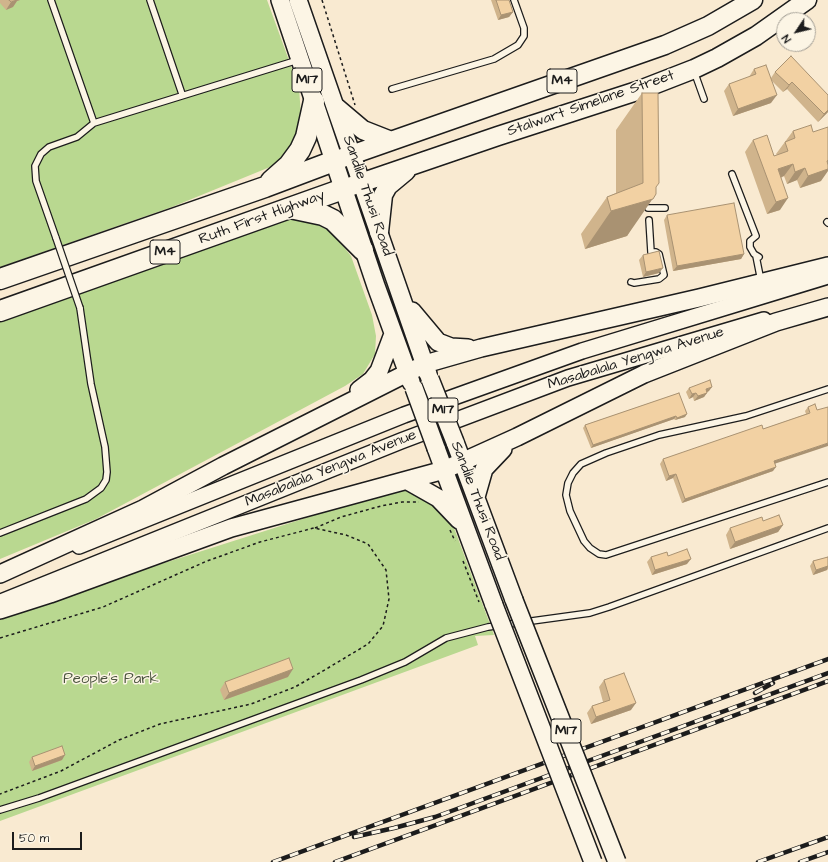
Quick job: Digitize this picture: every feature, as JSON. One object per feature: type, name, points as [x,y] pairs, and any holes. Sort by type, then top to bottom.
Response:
[{"type":"highway","name":"Stalwart Simelane Street","points":[[353,154],[665,45],[708,26],[753,0]]},
{"type":"highway","name":"Stalwart Simelane Street","points":[[362,182],[641,94],[717,58],[756,36],[807,0]]},
{"type":"highway","points":[[265,187],[289,165],[300,150],[306,137],[314,101]]},
{"type":"highway","points":[[337,108],[363,130],[391,141]]},
{"type":"highway","name":"M4","points":[[334,161],[353,154]]},
{"type":"highway","name":"Ruth First Highway","points":[[0,279],[265,187],[334,161]]},
{"type":"highway","points":[[379,232],[384,195],[388,186],[396,178],[415,165]]},
{"type":"highway","name":"M4","points":[[343,189],[362,182]]},
{"type":"highway","name":"Ruth First Highway","points":[[0,311],[343,189]]},
{"type":"highway","points":[[290,208],[323,215],[333,220],[363,250]]},
{"type":"main road","name":"Sandile Thusi Road","points":[[280,0],[308,57],[337,108],[401,297],[428,371],[514,600],[617,862]]},
{"type":"main road","name":"Sandile Thusi Road","points":[[298,0],[314,101],[363,250],[493,601],[594,862]]},
{"type":"main road","points":[[0,576],[143,509],[312,421],[411,380],[428,371],[482,348],[828,266]]},
{"type":"main road","name":"Masabalala Yengwa Avenue","points":[[0,576],[152,518],[404,415],[582,350],[828,276]]},
{"type":"main road","points":[[401,297],[426,330],[438,342],[452,348],[482,348]]},
{"type":"main road","name":"Masabalala Yengwa Avenue","points":[[0,603],[401,441],[568,378],[828,301]]},
{"type":"main road","points":[[0,610],[50,594],[231,528],[444,470],[516,437],[644,374],[685,356],[776,322],[828,307]]},
{"type":"main road","points":[[312,421],[372,380],[379,371],[394,334]]},
{"type":"main road","points":[[476,497],[482,474],[488,462],[516,437]]},
{"type":"main road","points":[[408,481],[438,498],[465,526]]},
{"type":"lane","points":[[51,0],[94,123]]},
{"type":"lane","points":[[150,0],[182,94]]},
{"type":"lane","points":[[392,89],[494,58],[518,45],[524,36],[524,28],[514,0]]},
{"type":"lane","points":[[0,533],[86,499],[101,488],[106,480],[107,472],[105,447],[91,384],[80,308],[36,181],[35,166],[41,154],[49,147],[82,134],[94,123],[182,94],[308,57]]},
{"type":"lane","points":[[694,69],[704,98]]},
{"type":"lane","points":[[732,174],[756,236],[750,241],[752,251],[758,256],[761,283]]},
{"type":"lane","points":[[648,208],[664,208]]},
{"type":"lane","points":[[631,282],[634,283],[659,279],[664,276],[659,254],[656,252],[651,252],[649,220]]},
{"type":"lane","points":[[828,389],[746,416],[659,435],[606,453],[581,464],[568,483],[566,494],[570,511],[584,541],[590,548],[606,555],[828,482]]},
{"type":"lane","points":[[0,810],[39,798],[360,680],[405,662],[446,638],[488,627],[590,613],[828,528]]},
{"type":"path","points":[[322,0],[356,106]]},
{"type":"path","points":[[0,638],[103,607],[207,561],[260,542],[314,528],[341,517],[381,506],[402,502],[420,502]]},
{"type":"path","points":[[448,526],[456,542]]},
{"type":"path","points":[[0,794],[60,771],[119,740],[160,724],[251,704],[295,687],[368,644],[383,626],[389,599],[386,570],[368,544],[346,535],[314,528]]},
{"type":"path","points":[[461,555],[478,602],[493,601]]},
{"type":"green space","points":[[0,0],[267,0],[299,88],[302,129],[282,160],[270,167],[172,207],[0,267]]},
{"type":"green space","points":[[290,217],[306,219],[332,232],[351,256],[372,315],[376,336],[375,354],[363,374],[345,386],[96,519],[0,559],[0,319]]},
{"type":"green space","name":"People's Park","points":[[412,489],[450,517],[494,635],[475,636],[478,645],[0,821],[0,620],[95,585],[334,509],[389,493]]},
{"type":"building","points":[[496,0],[509,0],[513,12],[501,15]]},
{"type":"building","points":[[791,56],[828,95],[828,110],[824,114],[792,82],[789,85],[775,72]]},
{"type":"building","points":[[766,65],[777,95],[738,109],[729,84],[756,74],[754,69]]},
{"type":"building","points":[[642,93],[658,93],[659,183],[656,187],[656,194],[653,199],[611,211],[607,197],[643,183]]},
{"type":"building","points":[[811,125],[813,132],[828,127],[828,169],[808,176],[805,168],[795,172],[793,164],[778,169],[788,198],[776,202],[753,140],[767,135],[774,156],[788,151],[785,142],[795,138],[793,131]]},
{"type":"building","points":[[734,203],[744,254],[677,266],[667,215]]},
{"type":"building","points":[[659,251],[663,268],[646,272],[643,255]]},
{"type":"building","points":[[710,380],[712,387],[706,389],[707,393],[698,396],[696,393],[692,394],[689,388]]},
{"type":"building","points":[[679,393],[687,414],[677,418],[676,416],[593,445],[585,425]]},
{"type":"building","points":[[815,404],[817,410],[828,407],[828,443],[774,461],[776,467],[685,499],[676,474],[669,476],[663,459],[762,425],[763,429],[810,413],[808,407]]},
{"type":"building","points":[[779,515],[783,525],[735,542],[730,528],[762,517],[763,521]]},
{"type":"building","points":[[687,549],[691,559],[655,570],[651,557],[667,552],[668,556]]},
{"type":"building","points":[[828,557],[828,566],[816,570],[813,561]]},
{"type":"building","points":[[289,658],[293,669],[229,693],[225,682]]},
{"type":"building","points":[[624,673],[636,703],[596,717],[592,706],[610,700],[604,680]]},
{"type":"building","points":[[62,746],[65,755],[35,766],[32,757]]},
{"type":"railway","points":[[273,862],[828,659]]},
{"type":"railway","points":[[354,837],[435,817],[828,673]]},
{"type":"railway","points":[[335,862],[828,681]]},
{"type":"railway","points":[[755,693],[773,683]]},
{"type":"railway","points":[[758,862],[828,837]]},
{"type":"railway","points":[[800,862],[828,852]]}]
